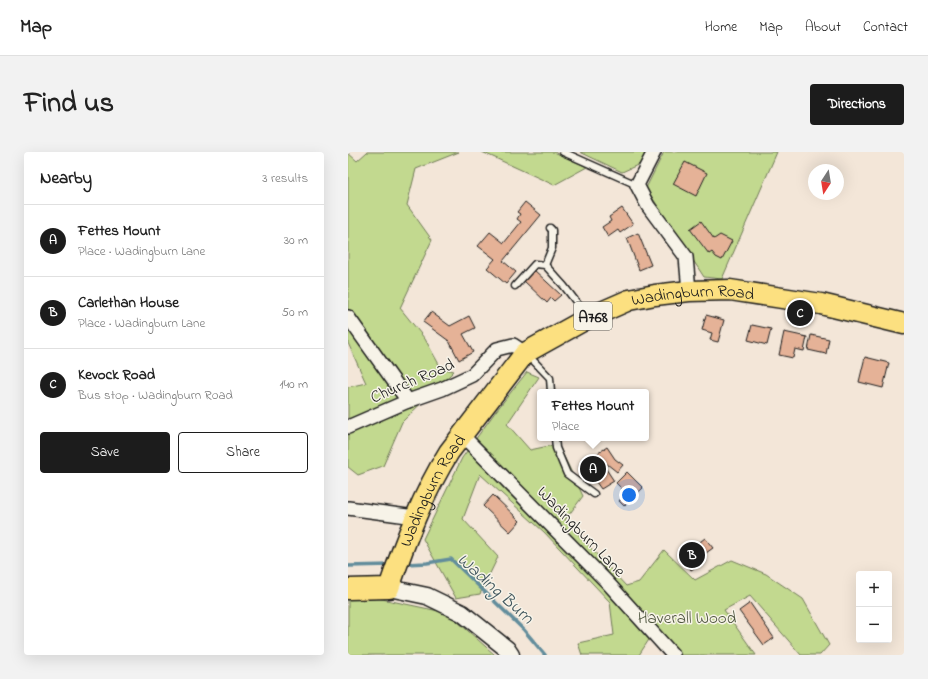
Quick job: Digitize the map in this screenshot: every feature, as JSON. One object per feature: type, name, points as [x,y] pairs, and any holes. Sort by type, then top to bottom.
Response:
[{"type":"main road","name":"Wadingburn Road","points":[[394,572],[415,517],[442,464],[462,435],[525,353],[588,318],[629,300],[689,291],[730,290],[821,304],[904,324]]},
{"type":"main road","points":[[348,589],[394,572]]},
{"type":"street","points":[[654,152],[637,184],[648,206],[686,257],[689,291]]},
{"type":"street","points":[[348,317],[408,401]]},
{"type":"street","name":"Church Road","points":[[348,426],[408,401],[442,389],[472,375],[497,349],[513,345],[525,353]]},
{"type":"street","name":"Wadingburn Lane","points":[[462,435],[606,581],[673,655]]},
{"type":"street","points":[[348,508],[415,517]]},
{"type":"street","points":[[394,572],[427,596],[462,613],[507,649],[511,655]]},
{"type":"lane","points":[[563,152],[637,184]]},
{"type":"lane","points":[[545,264],[552,248],[552,230],[550,228]]},
{"type":"lane","points":[[515,286],[535,264],[545,264],[588,318]]},
{"type":"lane","points":[[525,353],[550,378],[551,389]]},
{"type":"lane","points":[[555,441],[556,448],[567,474],[594,494]]},
{"type":"green space","points":[[367,152],[459,152],[416,169],[407,205],[432,240],[400,308],[425,339],[441,368],[454,371],[402,422],[383,466],[358,475],[348,467],[348,387],[366,383],[348,343],[348,153],[357,161]]},
{"type":"green space","points":[[482,152],[554,152],[587,167],[554,185]]},
{"type":"green space","points":[[580,152],[648,152],[642,163],[622,172]]},
{"type":"green space","points":[[664,152],[777,152],[722,279],[704,277],[646,188]]},
{"type":"green space","name":"Haverall Wood","points":[[527,372],[539,377],[507,424],[530,450],[558,444],[583,496],[565,520],[626,586],[639,582],[664,550],[695,580],[732,560],[766,574],[803,599],[829,645],[820,655],[801,655],[750,596],[724,610],[756,655],[672,655],[652,635],[639,655],[582,655],[578,643],[614,635],[610,602],[544,532],[480,474],[463,519],[498,557],[480,594],[456,598],[423,539],[462,458],[496,411]]},
{"type":"green space","points":[[363,595],[448,613],[495,655],[348,655],[348,599]]},
{"type":"building","points":[[685,162],[707,173],[696,196],[673,184]]},
{"type":"building","points":[[525,202],[541,215],[503,261],[516,272],[506,284],[487,268],[495,259],[478,246],[490,232],[504,243],[521,222],[517,219],[520,214],[517,212]]},
{"type":"building","points":[[622,208],[633,224],[620,233],[618,230],[608,237],[602,227],[611,221],[609,217]]},
{"type":"building","points":[[701,221],[714,239],[720,235],[732,241],[722,260],[716,257],[712,252],[709,254],[690,229]]},
{"type":"building","points":[[638,233],[651,265],[639,270],[627,238]]},
{"type":"building","points":[[533,269],[561,295],[554,301],[551,298],[547,303],[523,280]]},
{"type":"building","points":[[431,312],[450,326],[469,316],[475,328],[463,334],[473,352],[459,360],[449,341],[423,322]]},
{"type":"building","points":[[706,315],[724,320],[718,342],[710,340],[712,333],[702,330]]},
{"type":"building","points":[[752,325],[771,329],[767,345],[748,340]]},
{"type":"building","points":[[784,332],[807,337],[804,351],[795,349],[793,358],[779,355]]},
{"type":"building","points":[[811,335],[829,339],[826,354],[808,350]]},
{"type":"building","points":[[865,357],[889,363],[883,388],[859,382]]},
{"type":"building","points":[[607,447],[615,459],[623,465],[617,472],[607,464],[604,466],[614,481],[601,489],[591,475],[587,478],[579,466]]},
{"type":"building","points":[[627,472],[643,488],[624,506],[619,501],[626,493],[616,483]]},
{"type":"building","points":[[493,495],[520,521],[510,532],[483,506]]},
{"type":"building","points":[[705,538],[713,548],[699,558],[703,562],[691,570],[678,552],[689,544],[692,548]]},
{"type":"building","points":[[750,603],[774,638],[764,645],[739,611]]},
{"type":"waterway","name":"Wading Burn","points":[[405,564],[427,563],[451,559],[524,630],[545,655]]},
{"type":"waterway","name":"Wading Burn","points":[[348,566],[391,565]]},
{"type":"place","name":"Kevock Road","points":[[800,313]]},
{"type":"place","name":"Fettes Mount","points":[[593,469]]},
{"type":"place","name":"Carlethan House","points":[[692,555]]}]
